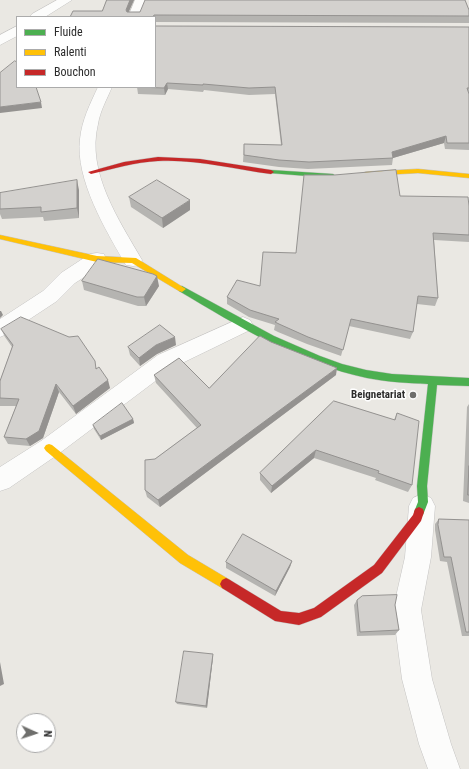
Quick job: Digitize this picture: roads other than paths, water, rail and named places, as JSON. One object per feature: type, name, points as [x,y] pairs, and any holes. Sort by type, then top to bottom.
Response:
[{"type":"street","points":[[38,16],[66,0]]},
{"type":"street","points":[[134,16],[141,0]]},
{"type":"street","points":[[0,41],[16,31]]},
{"type":"street","points":[[105,88],[90,124],[87,153],[91,172],[110,219],[133,260]]},
{"type":"street","points":[[91,172],[121,165],[171,159],[219,163],[295,175],[341,176]]},
{"type":"street","points":[[356,174],[418,171],[469,176]]},
{"type":"street","points":[[0,237],[97,259],[133,260],[243,326],[278,343],[334,365],[373,375],[399,379],[469,382]]},
{"type":"street","points":[[0,329],[50,296],[68,278],[97,259]]},
{"type":"street","points":[[0,480],[49,448],[166,361],[243,326]]},
{"type":"street","points":[[433,381],[422,486],[418,557],[407,610],[417,679],[435,744],[444,769]]},
{"type":"street","points":[[49,448],[184,559],[279,617],[299,619],[317,613],[378,569],[417,518],[422,502]]},
{"type":"place","name":"Beignetariat","points":[[413,395]]}]
